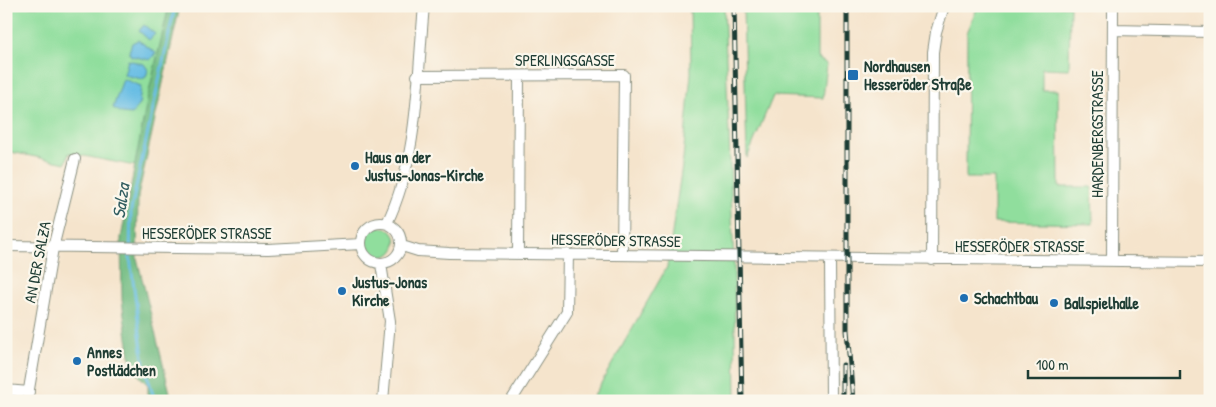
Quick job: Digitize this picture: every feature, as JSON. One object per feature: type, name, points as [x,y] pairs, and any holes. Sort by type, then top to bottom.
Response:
[{"type":"street","points":[[387,223],[395,207],[413,129],[424,6]]},
{"type":"street","points":[[932,260],[933,52],[936,32],[944,6]]},
{"type":"street","name":"HARDENBERGSTRASSE","points":[[1112,262],[1113,6]]},
{"type":"street","points":[[1113,30],[1210,32]]},
{"type":"street","name":"SPERLINGSGASSE","points":[[417,76],[624,75],[622,255]]},
{"type":"street","points":[[518,253],[519,76]]},
{"type":"street","name":"AN DER SALZA","points":[[28,396],[54,248],[75,159]]},
{"type":"street","points":[[380,222],[387,223],[398,231],[402,246],[398,256],[392,261],[381,264],[367,258],[361,244],[364,232],[370,226],[380,222]]},
{"type":"street","name":"HESSERÖDER STRASSE","points":[[6,246],[268,249],[361,244]]},
{"type":"street","name":"HESSERÖDER STRASSE","points":[[402,246],[418,251],[449,253],[1210,262]]},
{"type":"street","points":[[511,401],[568,312],[568,254]]},
{"type":"street","points":[[830,259],[831,401]]},
{"type":"street","points":[[381,264],[390,322],[383,401]]},
{"type":"street","points":[[6,390],[28,396]]},
{"type":"green space","points":[[6,6],[169,6],[135,166],[69,153],[66,163],[6,151]]},
{"type":"green space","points":[[169,6],[180,6],[138,196],[137,258],[172,401],[148,401],[148,385],[132,368],[127,338],[122,300],[121,238],[148,96]]},
{"type":"green space","points":[[690,6],[724,6],[734,267],[736,401],[591,401],[667,267],[683,159],[691,73]]},
{"type":"green space","points":[[743,6],[817,6],[817,58],[827,64],[823,98],[773,96],[747,158]]},
{"type":"green space","points":[[978,6],[1070,6],[1069,69],[1042,68],[1042,90],[1058,90],[1059,187],[1092,187],[1093,224],[994,222],[994,178],[966,178],[967,33]]},
{"type":"green space","points":[[381,227],[392,231],[396,242],[392,253],[381,257],[370,253],[366,242],[370,231]]},
{"type":"water","points":[[144,25],[155,34],[149,40],[139,31]]},
{"type":"water","points":[[138,40],[156,53],[150,60],[131,56],[129,52],[132,43]]},
{"type":"water","points":[[128,60],[144,64],[148,70],[146,77],[142,79],[124,75]]},
{"type":"water","points":[[123,79],[141,86],[139,104],[132,114],[122,113],[113,108]]},
{"type":"waterway","name":"Salza","points":[[155,401],[144,365],[130,257],[131,210],[175,6]]},
{"type":"railway","points":[[734,6],[742,401]]},
{"type":"railway","points":[[847,6],[847,330],[853,401]]},
{"type":"railway","points":[[843,365],[843,401]]},
{"type":"place","name":"Nordhausen Hesseröder Straße","points":[[853,75]]},
{"type":"place","name":"Haus an der Justus-Jonas-Kirche","points":[[355,166]]},
{"type":"place","name":"Justus-Jonas Kirche","points":[[342,291]]},
{"type":"place","name":"Schachtbau","points":[[964,298]]},
{"type":"place","name":"Ballspielhalle","points":[[1054,303]]},
{"type":"place","name":"Annes Postlädchen","points":[[77,361]]}]
